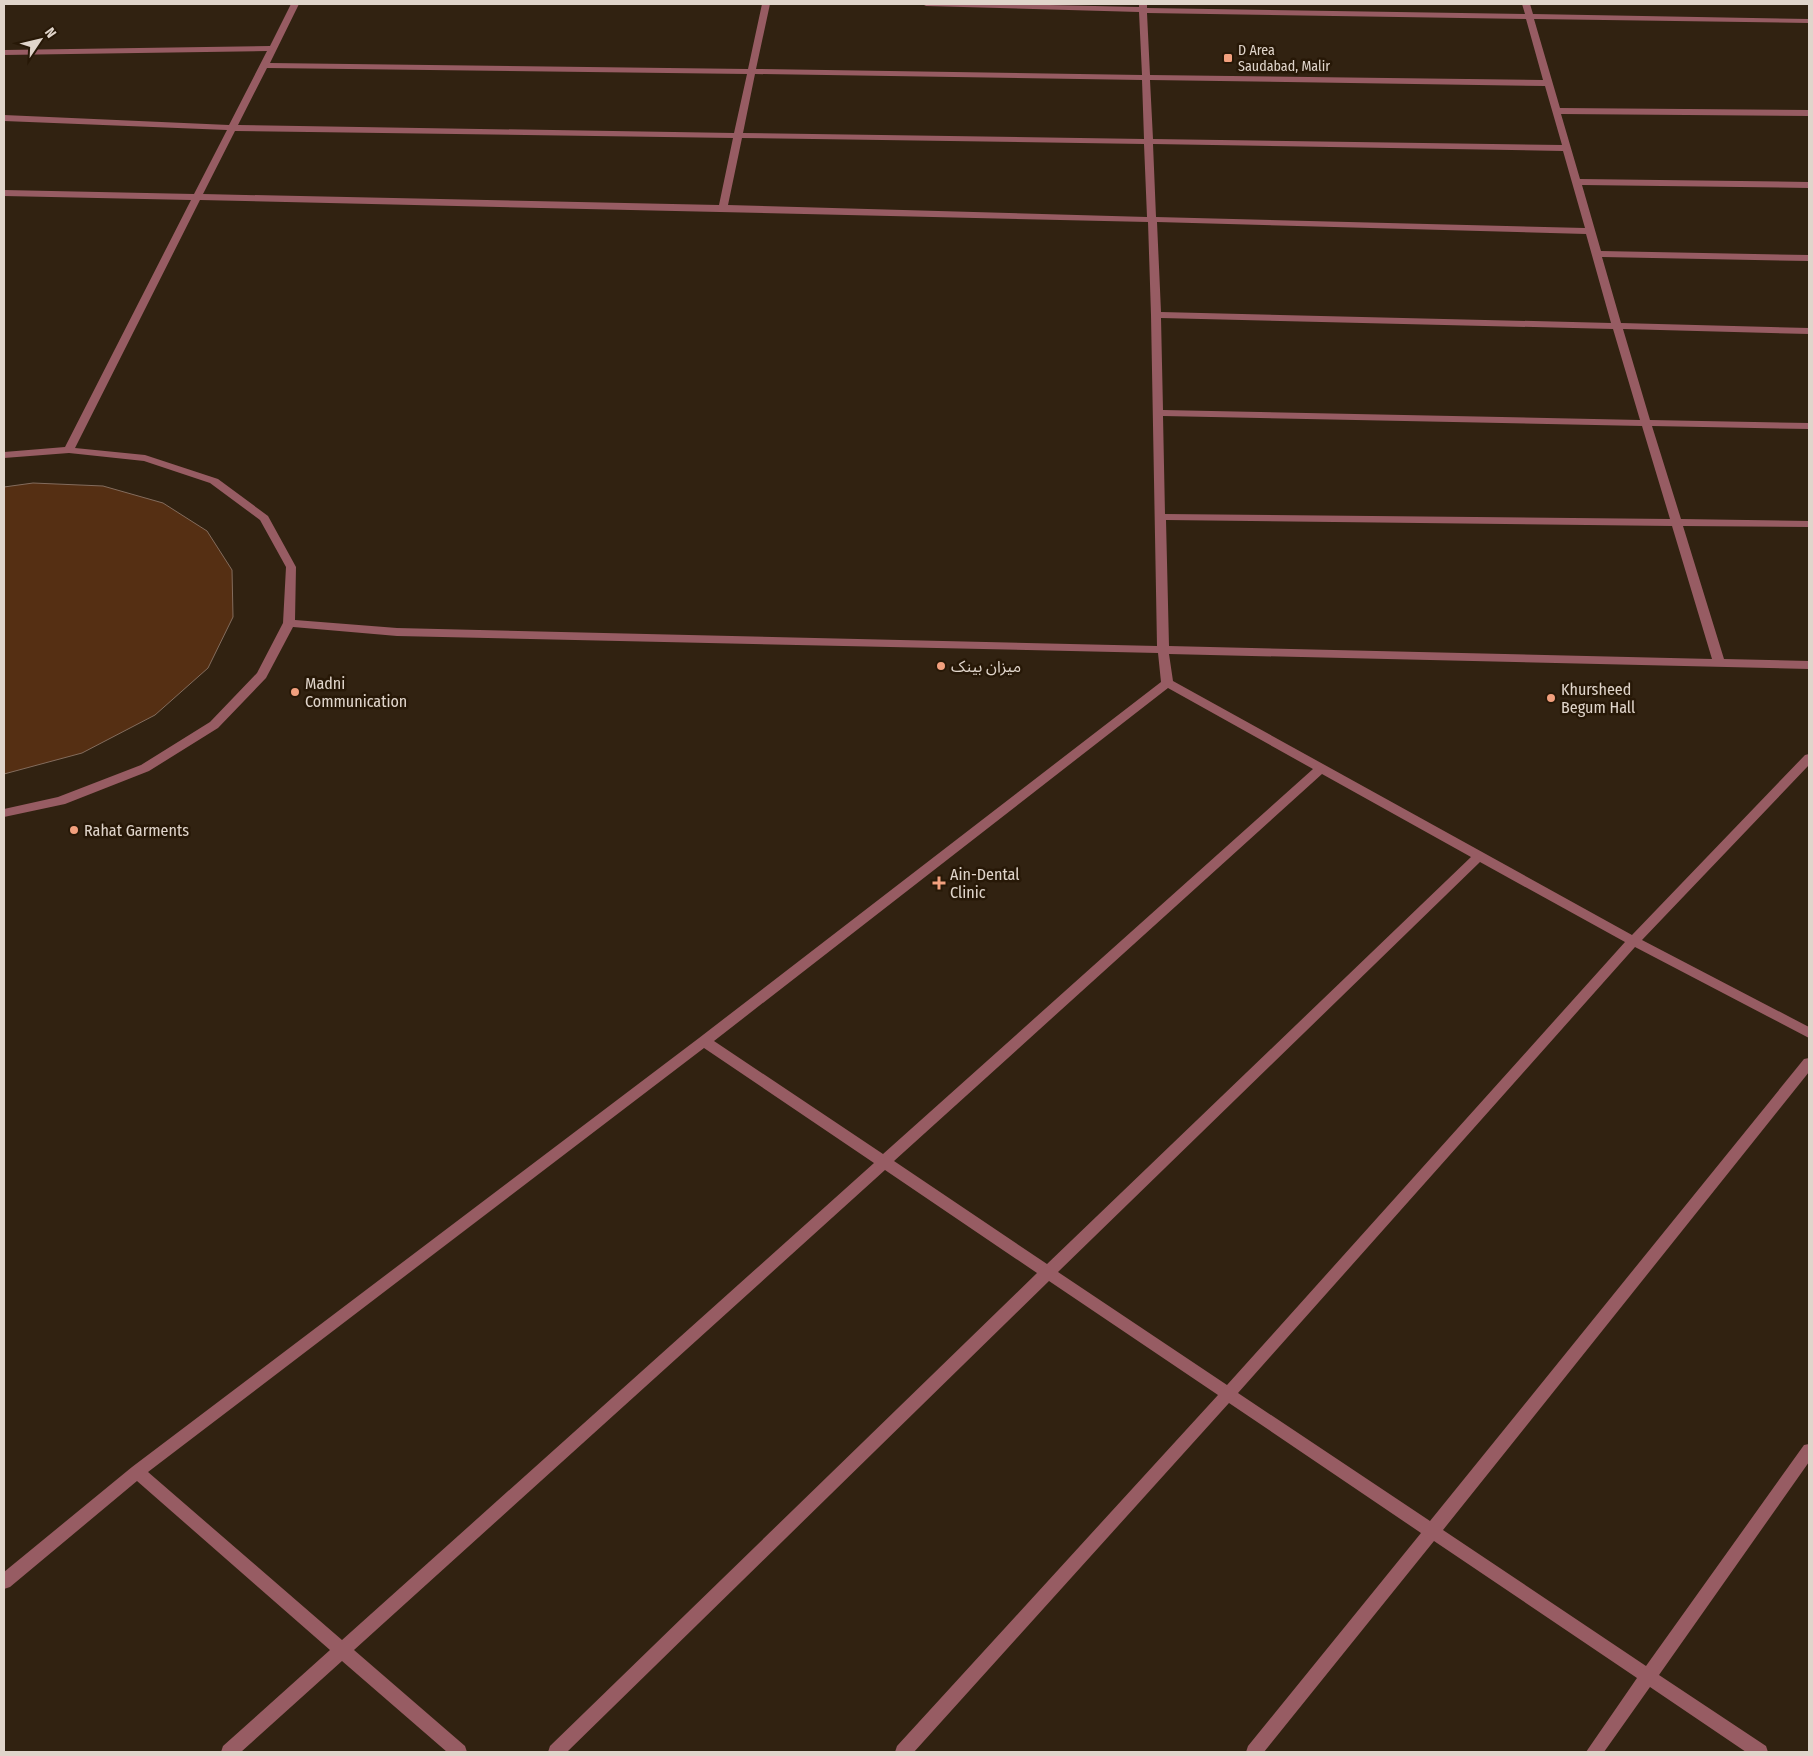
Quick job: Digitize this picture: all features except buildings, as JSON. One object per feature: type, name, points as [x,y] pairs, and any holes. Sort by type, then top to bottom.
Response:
[{"type":"street","points":[[69,450],[295,4]]},
{"type":"street","points":[[723,208],[766,4]]},
{"type":"street","points":[[926,4],[1809,21]]},
{"type":"street","points":[[1526,4],[1617,326],[1720,663]]},
{"type":"street","points":[[1143,7],[1156,315],[1163,650],[1167,683]]},
{"type":"street","points":[[4,52],[272,48]]},
{"type":"street","points":[[264,65],[1548,83]]},
{"type":"street","points":[[1556,111],[1809,113]]},
{"type":"street","points":[[4,118],[232,128],[1566,148]]},
{"type":"street","points":[[1576,182],[1809,185]]},
{"type":"street","points":[[4,193],[723,208],[1590,231]]},
{"type":"street","points":[[1597,254],[1809,258]]},
{"type":"street","points":[[1156,315],[1809,330]]},
{"type":"street","points":[[1158,413],[1809,426]]},
{"type":"street","points":[[4,455],[69,450],[145,458],[214,481],[264,518],[291,567],[289,623],[262,675],[214,725],[145,768],[61,801],[4,813]]},
{"type":"street","points":[[1160,517],[1809,524]]},
{"type":"street","points":[[289,623],[397,632],[1809,665]]},
{"type":"street","points":[[1167,683],[1633,941],[1809,1033]]},
{"type":"street","points":[[4,1582],[138,1472],[704,1041],[1167,683]]},
{"type":"street","points":[[903,1752],[1228,1394],[1633,941],[1809,758]]},
{"type":"street","points":[[229,1752],[1321,768]]},
{"type":"street","points":[[556,1752],[1047,1273],[1479,856]]},
{"type":"street","points":[[704,1041],[1760,1752]]},
{"type":"street","points":[[1254,1752],[1809,1064]]},
{"type":"street","points":[[1594,1752],[1809,1450]]},
{"type":"street","points":[[138,1472],[459,1752]]},
{"type":"place","name":"D Area Saudabad, Malir","points":[[1228,58]]},
{"type":"place","name":"میزان بینک","points":[[941,666]]},
{"type":"place","name":"Madni Communication","points":[[295,692]]},
{"type":"place","name":"Khursheed Begum Hall","points":[[1551,698]]},
{"type":"place","name":"Rahat Garments","points":[[74,830]]},
{"type":"place","name":"Ain-Dental Clinic","points":[[939,883]]}]
